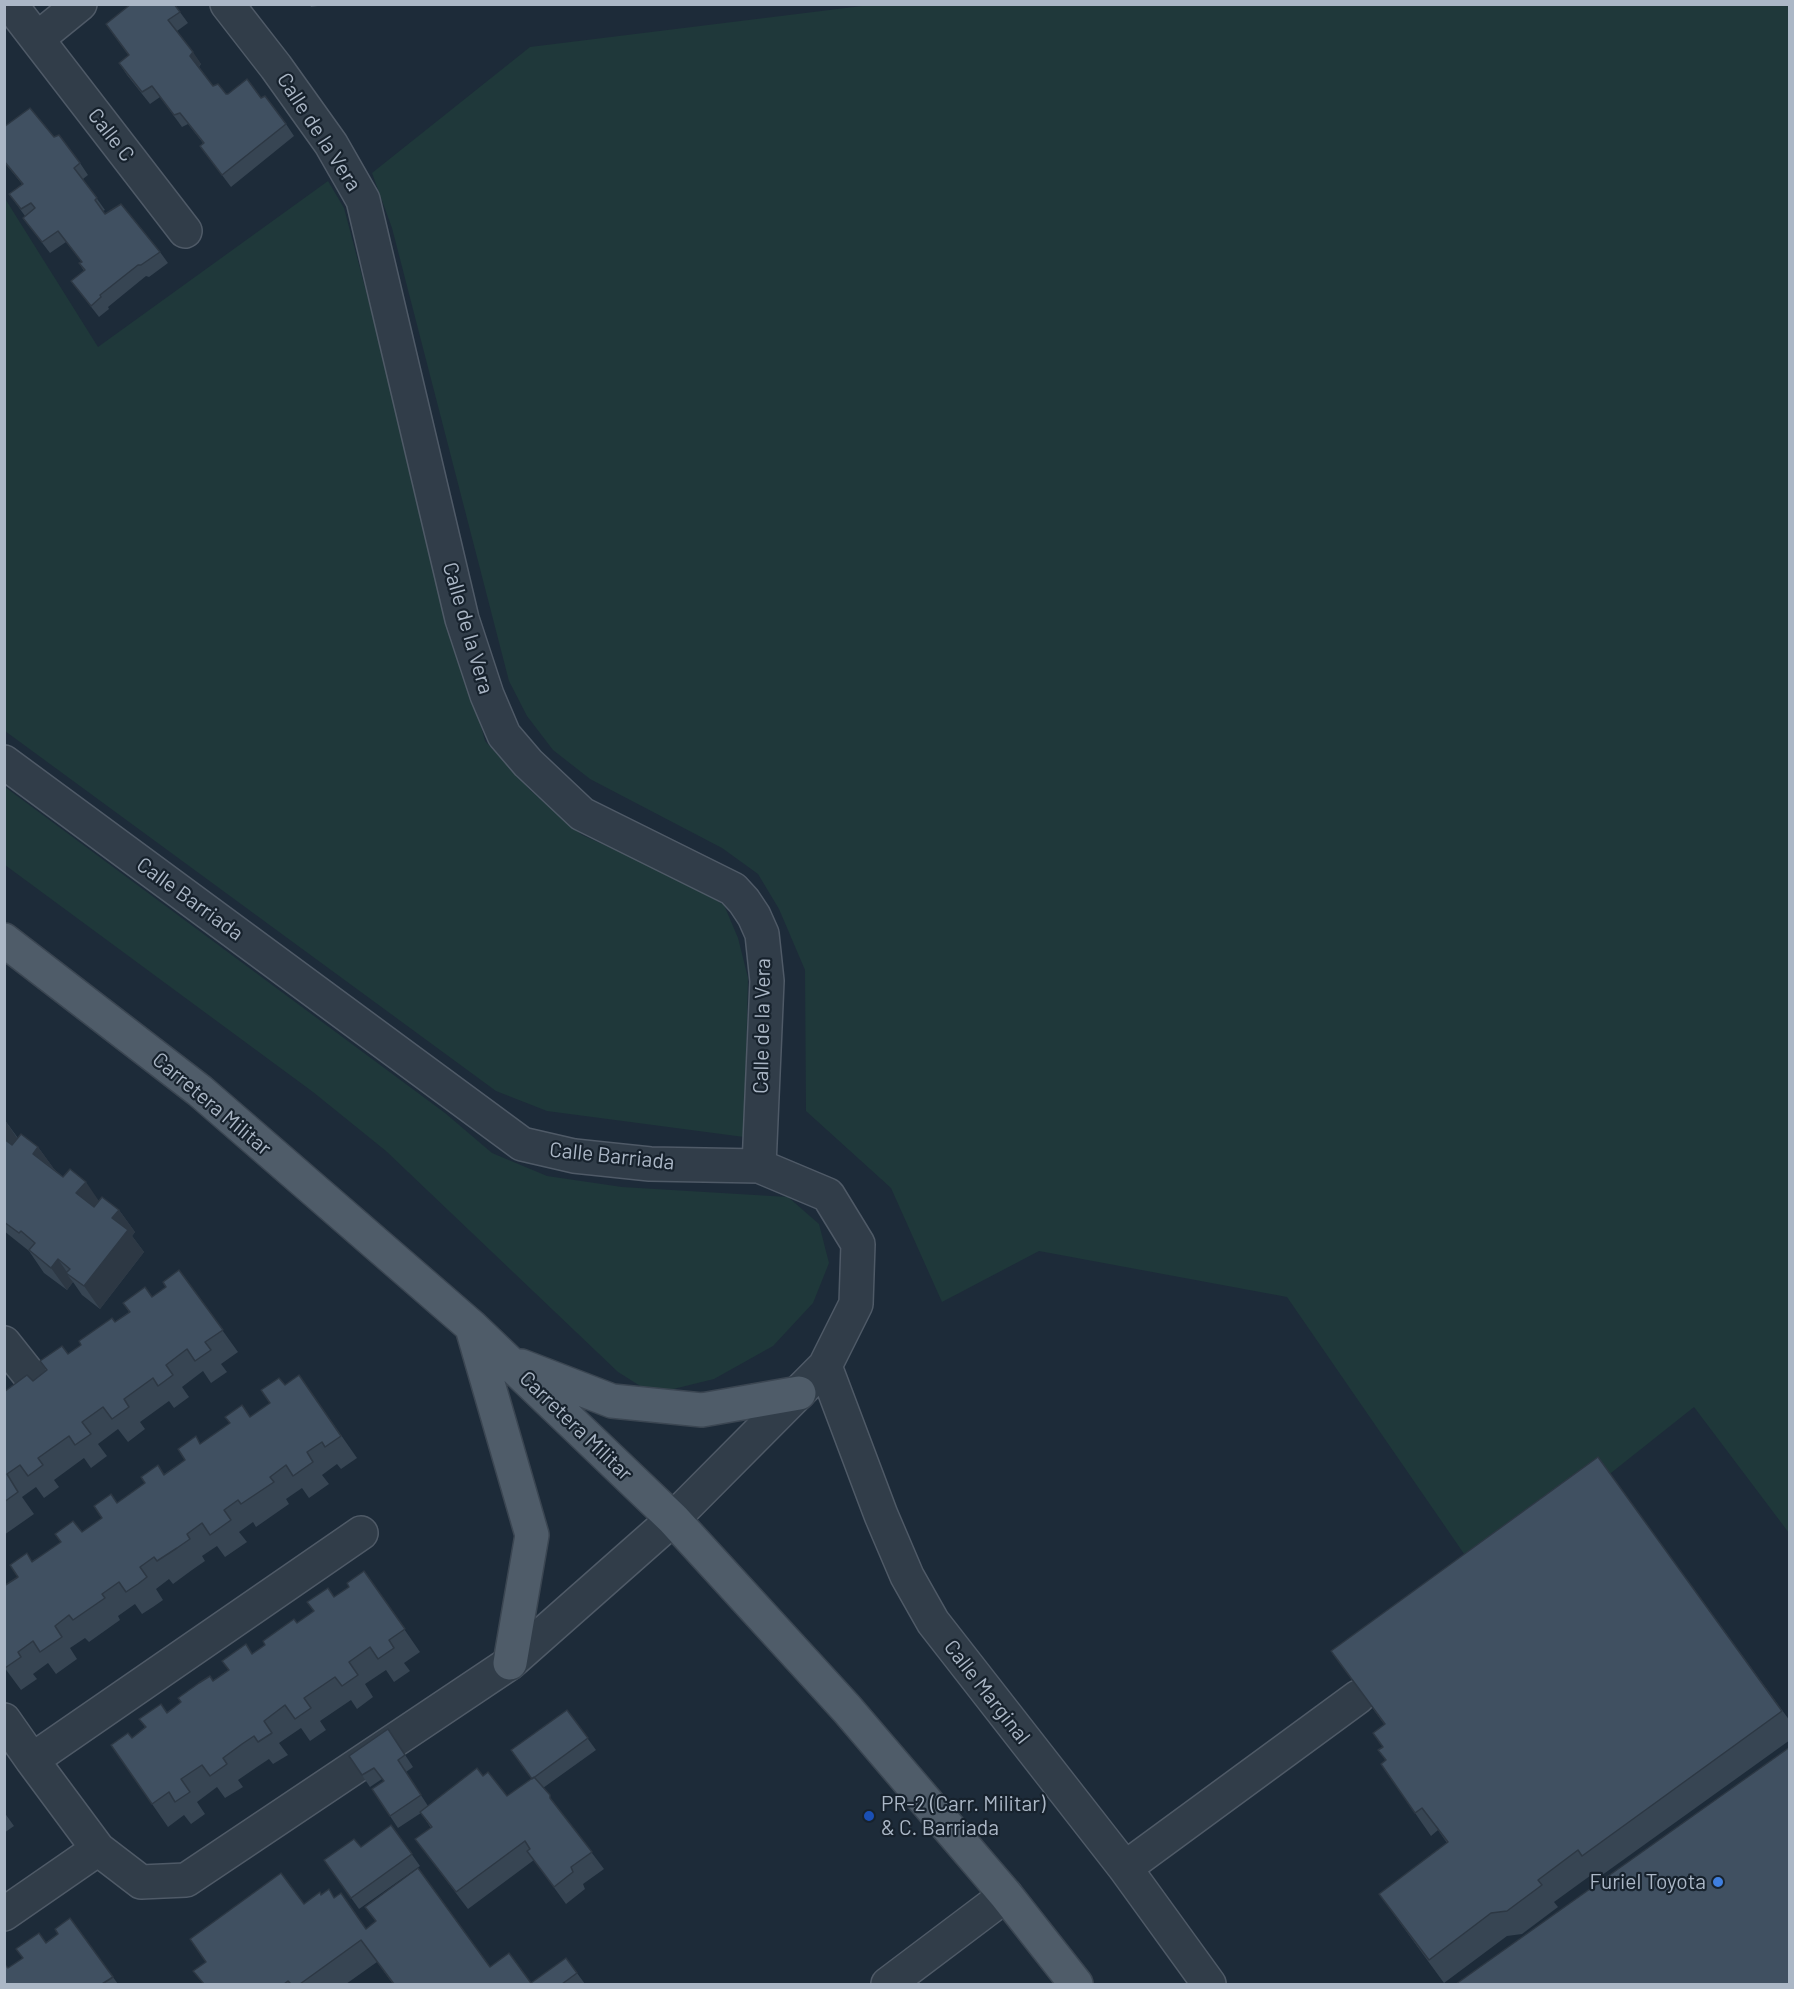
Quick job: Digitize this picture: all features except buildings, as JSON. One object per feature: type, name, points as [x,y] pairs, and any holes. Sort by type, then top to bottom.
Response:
[{"type":"main road","name":"Carretera Militar","points":[[4,940],[200,1091],[471,1326],[673,1519],[847,1709],[1006,1895],[1072,1983]]},
{"type":"main road","points":[[471,1326],[532,1535],[510,1663]]},
{"type":"main road","points":[[507,1360],[612,1401],[702,1410],[799,1392]]},
{"type":"street","name":"Calle C","points":[[10,4],[185,231]]},
{"type":"street","points":[[37,39],[80,4]]},
{"type":"street","name":"Calle de la Vera","points":[[227,4],[332,144],[363,200],[462,619],[487,695],[504,735],[528,763],[582,814],[733,889],[754,916],[762,934],[766,981],[759,1166]]},
{"type":"street","name":"Calle Barriada","points":[[4,762],[522,1144],[574,1156],[650,1164],[759,1166],[828,1195],[858,1244],[856,1304],[825,1366],[673,1519],[510,1663],[186,1880],[141,1882],[98,1849],[4,1720]]},
{"type":"street","points":[[4,1343],[31,1377]]},
{"type":"street","name":"Calle Marginal","points":[[825,1366],[880,1515],[907,1576],[933,1622],[1125,1868],[1209,1984]]},
{"type":"street","points":[[32,1760],[361,1533]]},
{"type":"street","points":[[1125,1868],[1358,1697]]},
{"type":"street","points":[[4,1914],[98,1849]]},
{"type":"street","points":[[888,1984],[1006,1895]]},
{"type":"green space","points":[[870,5],[1789,5],[1789,1533],[1694,1407],[1480,1577],[1287,1297],[1039,1251],[942,1302],[891,1188],[806,1111],[805,970],[779,909],[758,874],[722,848],[590,779],[553,750],[527,716],[509,681],[392,228],[372,173],[530,47]]},
{"type":"green space","points":[[328,181],[344,208],[485,741],[531,791],[582,835],[680,879],[724,905],[738,938],[748,978],[744,1137],[547,1111],[496,1091],[5,731],[4,197],[98,347]]},
{"type":"green space","points":[[5,787],[445,1113],[492,1153],[547,1176],[622,1187],[788,1197],[819,1224],[829,1263],[813,1303],[773,1346],[714,1379],[653,1394],[618,1372],[386,1151],[313,1092],[5,865]]},
{"type":"place","name":"PR-2 (Carr. Militar) & C. Barriada","points":[[869,1816]]},
{"type":"place","name":"Furiel Toyota","points":[[1718,1882]]}]
